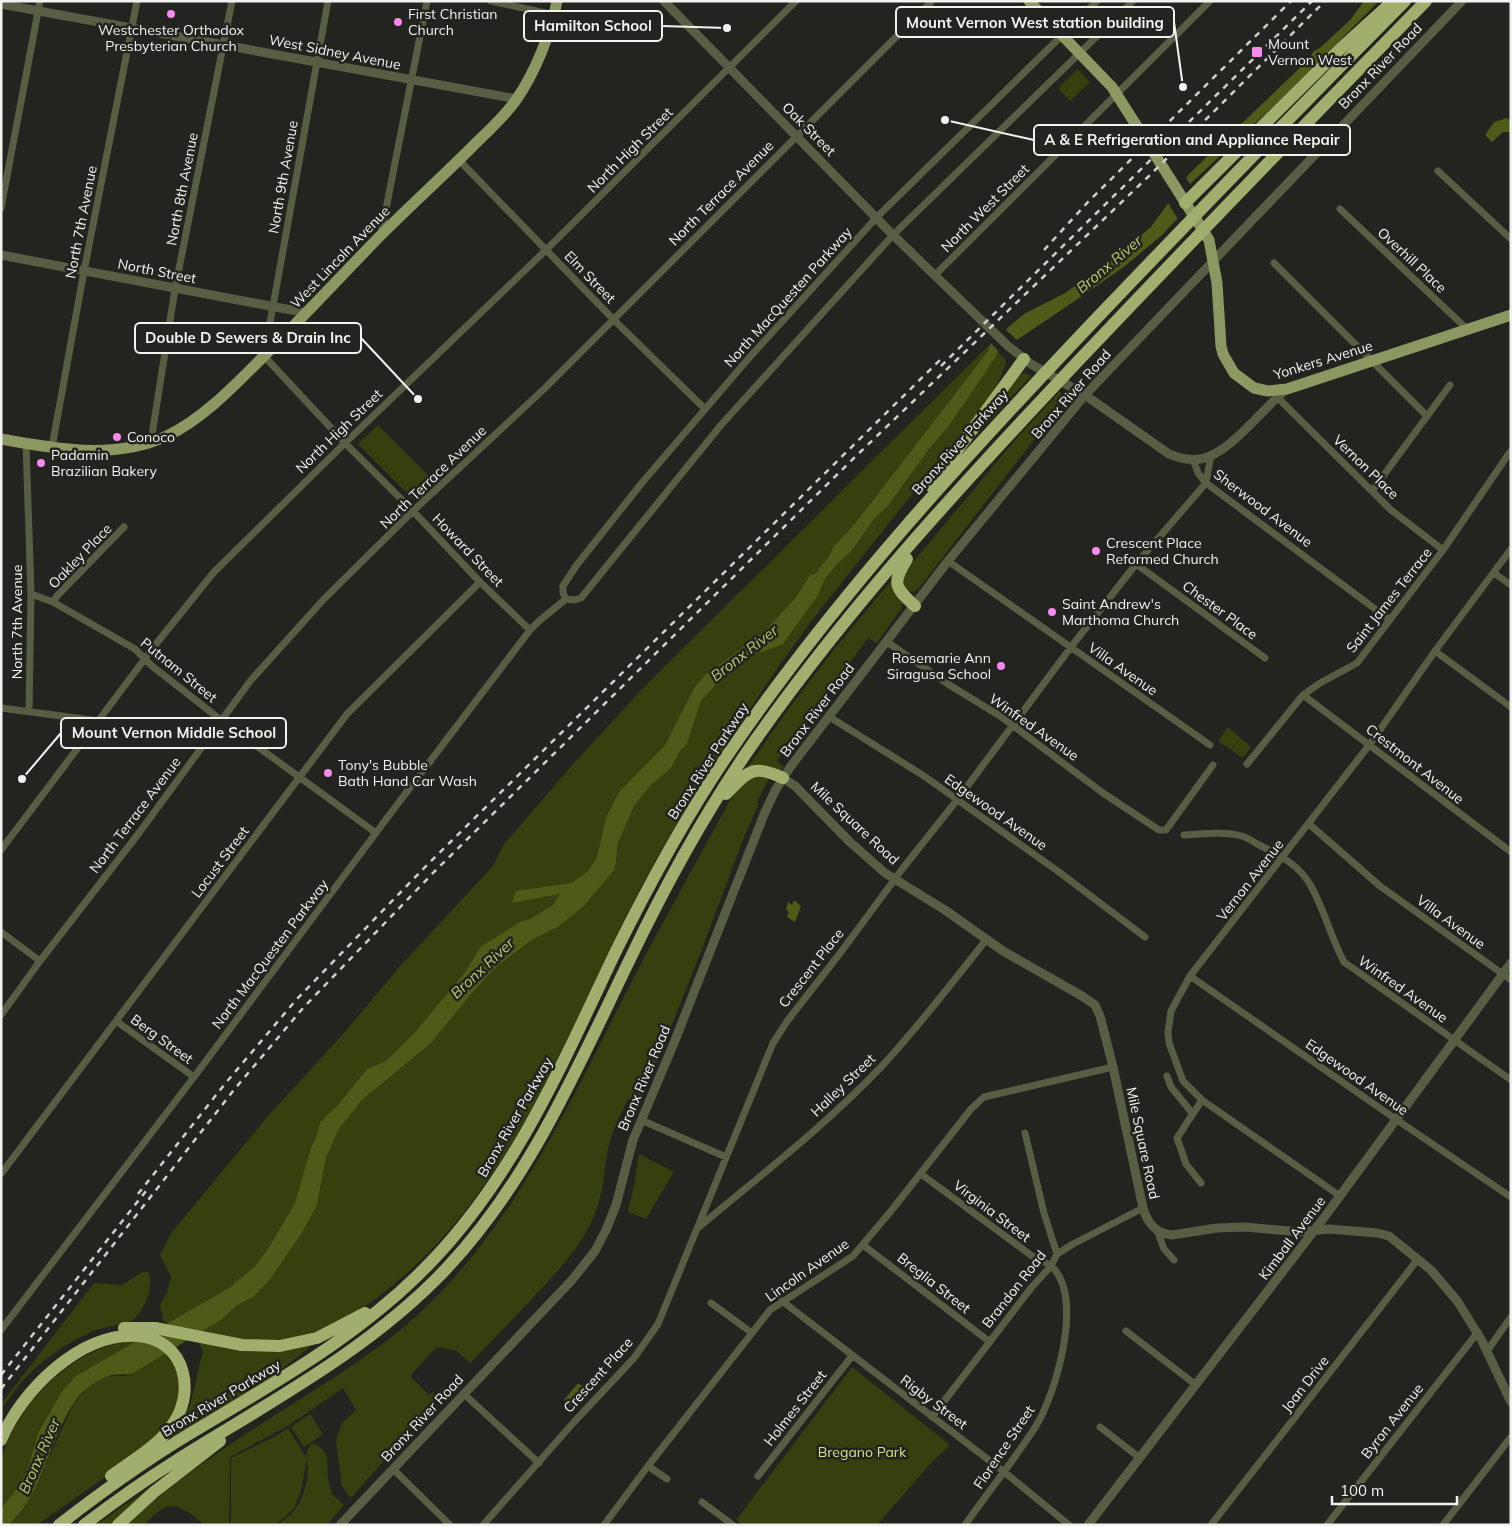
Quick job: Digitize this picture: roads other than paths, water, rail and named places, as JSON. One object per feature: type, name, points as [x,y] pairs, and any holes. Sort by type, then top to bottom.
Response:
[{"type":"highway","points":[[1185,203],[1281,107],[1393,1]]},
{"type":"highway","name":"Bronx River Parkway","points":[[59,1525],[155,1456],[328,1348],[376,1313],[432,1262],[457,1234],[514,1154],[557,1076],[649,887],[694,807],[728,754],[812,639],[914,516],[995,425],[1182,229],[1405,1]]},
{"type":"highway","name":"Bronx River Parkway","points":[[84,1525],[151,1477],[332,1364],[393,1319],[444,1271],[492,1214],[524,1166],[554,1114],[645,928],[709,812],[746,754],[797,685],[931,521],[999,445],[1237,195],[1426,1]]},
{"type":"highway","points":[[914,516],[946,464],[1024,359]]},
{"type":"highway","points":[[915,606],[898,590],[897,578],[931,521]]},
{"type":"highway","points":[[709,812],[742,778],[754,771],[764,770],[783,778]]},
{"type":"highway","points":[[1,1420],[18,1396],[46,1366],[76,1345],[106,1332],[128,1327],[148,1327],[242,1345],[290,1345],[331,1332],[399,1293]]},
{"type":"highway","points":[[1,1440],[20,1406],[38,1385],[65,1361],[94,1344],[122,1336],[147,1337],[164,1345],[178,1360],[184,1373],[186,1392],[181,1411],[170,1429],[152,1446],[92,1490],[54,1525]]},
{"type":"highway","points":[[118,1525],[154,1492],[257,1412]]},
{"type":"main road","name":"West Lincoln Avenue","points":[[1,439],[86,451],[105,450],[151,442],[182,428],[230,391],[381,235],[504,116],[517,99],[539,56],[559,1]]},
{"type":"main road","name":"Yonkers Avenue","points":[[1029,1],[1112,87],[1209,240],[1217,283],[1219,336],[1223,354],[1234,373],[1254,388],[1268,392],[1287,389],[1511,315]]},
{"type":"street","name":"North 7th Avenue","points":[[52,447],[84,271],[137,1]]},
{"type":"street","name":"North 8th Avenue","points":[[151,442],[176,289],[232,1]]},
{"type":"street","name":"North 9th Avenue","points":[[264,356],[328,1]]},
{"type":"street","points":[[381,235],[427,1]]},
{"type":"street","points":[[491,1],[554,15]]},
{"type":"street","name":"Oak Street","points":[[664,1],[893,235],[935,275]]},
{"type":"street","name":"North High Street","points":[[1,850],[145,659],[214,572],[345,442],[546,250],[796,1]]},
{"type":"street","name":"North Terrace Avenue","points":[[1,1014],[140,833],[251,680],[286,640],[324,599],[413,511],[544,389],[932,1]]},
{"type":"street","name":"North MacQuesten Parkway","points":[[566,599],[563,593],[563,586],[576,566],[641,484],[748,359],[877,217],[1096,1]]},
{"type":"street","name":"North MacQuesten Parkway","points":[[1,1330],[530,630],[566,599],[582,598],[721,425],[893,235],[1081,54],[1133,1]]},
{"type":"street","name":"North West Street","points":[[935,275],[1117,96],[1210,1]]},
{"type":"street","name":"Bronx River Road","points":[[340,1525],[572,1280],[595,1251],[616,1205],[633,1140],[674,1043],[765,812],[783,778],[828,716],[948,561],[1084,394],[1462,1]]},
{"type":"street","name":"West Sidney Avenue","points":[[1,4],[39,6],[132,27],[517,99]]},
{"type":"street","points":[[1,208],[39,6]]},
{"type":"street","name":"Elm Street","points":[[459,160],[613,319],[705,409]]},
{"type":"street","points":[[1438,171],[1510,235]]},
{"type":"street","name":"Overhill Place","points":[[1340,209],[1468,330]]},
{"type":"street","name":"North Street","points":[[1,255],[307,313]]},
{"type":"street","points":[[1274,263],[1427,416]]},
{"type":"street","points":[[935,275],[1024,359],[1084,394],[1169,454],[1181,459],[1201,459],[1211,455],[1236,438],[1287,389]]},
{"type":"street","name":"Howard Street","points":[[264,356],[480,582],[530,630]]},
{"type":"street","points":[[1372,491],[1450,385]]},
{"type":"street","name":"Vernon Place","points":[[1277,397],[1391,510],[1443,550]]},
{"type":"street","name":"North 7th Avenue","points":[[26,444],[31,594],[29,711]]},
{"type":"street","name":"Saint James Terrace","points":[[1247,764],[1303,695],[1357,663],[1443,550],[1510,452]]},
{"type":"street","points":[[1206,483],[1211,455]]},
{"type":"street","name":"Sherwood Avenue","points":[[1193,459],[1198,473],[1206,483],[1390,620]]},
{"type":"street","name":"Crescent Place","points":[[483,1525],[539,1464],[574,1422],[634,1358],[655,1329],[773,1043],[788,1020],[957,800],[1071,647],[1136,564],[1206,483]]},
{"type":"street","name":"Oakley Place","points":[[53,602],[124,528]]},
{"type":"street","name":"Vernon Avenue","points":[[1340,1196],[1202,1100],[1183,1081],[1169,1044],[1168,1032],[1172,1012],[1190,976],[1370,744],[1435,651],[1511,550]]},
{"type":"street","name":"Villa Avenue","points":[[948,561],[1210,745]]},
{"type":"street","name":"Chester Place","points":[[1136,564],[1265,658]]},
{"type":"street","points":[[1494,573],[1511,585]]},
{"type":"street","name":"Locust Street","points":[[1,1174],[347,714],[480,582]]},
{"type":"street","name":"Putnam Street","points":[[31,594],[53,602],[135,650],[152,666],[221,720],[376,834]]},
{"type":"street","name":"Winfred Avenue","points":[[887,642],[1012,726],[1159,830],[1166,830],[1213,765]]},
{"type":"street","points":[[1435,651],[1511,707]]},
{"type":"street","name":"Crestmont Avenue","points":[[1303,695],[1511,852]]},
{"type":"street","points":[[1,708],[99,721]]},
{"type":"street","name":"Edgewood Avenue","points":[[828,716],[924,776],[1145,936]]},
{"type":"street","name":"Mile Square Road","points":[[783,778],[795,786],[850,842],[879,868],[945,910],[1017,960],[1076,992],[1095,1005],[1102,1021],[1113,1067],[1143,1208],[1149,1222],[1157,1230]]},
{"type":"street","name":"Villa Avenue","points":[[1309,824],[1380,886],[1507,977]]},
{"type":"street","name":"Winfred Avenue","points":[[1184,835],[1213,833],[1242,836],[1284,857],[1301,872],[1311,886],[1324,914],[1336,948],[1344,962],[1511,1080]]},
{"type":"street","points":[[1,932],[40,961]]},
{"type":"street","name":"Halley Street","points":[[697,1229],[822,1124],[881,1066],[938,1001],[986,940]]},
{"type":"street","name":"Kimball Avenue","points":[[1088,1525],[1315,1230],[1455,1041],[1507,977],[1511,963]]},
{"type":"street","name":"Edgewood Avenue","points":[[1190,976],[1511,1197]]},
{"type":"street","name":"Berg Street","points":[[116,1021],[194,1077]]},
{"type":"street","name":"Lincoln Avenue","points":[[604,1525],[770,1310],[853,1256],[921,1174],[971,1109],[984,1096],[1113,1067]]},
{"type":"street","points":[[1167,1076],[1171,1087],[1193,1114]]},
{"type":"street","points":[[1201,1183],[1186,1164],[1177,1138],[1202,1100]]},
{"type":"street","points":[[641,1120],[726,1157]]},
{"type":"street","points":[[1025,1133],[1044,1213],[1057,1254]]},
{"type":"street","name":"Virginia Street","points":[[921,1174],[1032,1256],[1051,1266]]},
{"type":"street","name":"Brandon Road","points":[[932,1416],[1031,1288],[1051,1266],[1057,1254],[1143,1208]]},
{"type":"street","points":[[1157,1230],[1172,1235],[1236,1227],[1300,1232],[1330,1229],[1385,1235],[1393,1238],[1436,1276],[1452,1294],[1478,1332],[1511,1402]]},
{"type":"street","points":[[1157,1230],[1164,1249],[1174,1260]]},
{"type":"street","name":"Breglia Street","points":[[863,1244],[990,1342]]},
{"type":"street","name":"Joan Drive","points":[[1211,1525],[1418,1259]]},
{"type":"street","name":"Florence Street","points":[[965,1525],[1036,1426],[1047,1404],[1067,1325],[1066,1296],[1060,1277],[1051,1266]]},
{"type":"street","name":"Rigby Street","points":[[782,1301],[1004,1471],[1069,1525]]},
{"type":"street","points":[[711,1303],[752,1333]]},
{"type":"street","points":[[1,1315],[9,1320]]},
{"type":"street","points":[[1487,1351],[1511,1317]]},
{"type":"street","points":[[1126,1331],[1196,1385]]},
{"type":"street","name":"Byron Avenue","points":[[1327,1525],[1478,1332]]},
{"type":"street","name":"Holmes Street","points":[[758,1476],[852,1356]]},
{"type":"street","points":[[464,1394],[539,1464]]},
{"type":"street","points":[[1100,1427],[1140,1458]]},
{"type":"street","points":[[1443,1525],[1511,1437]]},
{"type":"street","points":[[648,1466],[667,1480]]},
{"type":"street","points":[[393,1469],[450,1525]]},
{"type":"street","points":[[702,1502],[733,1525]]},
{"type":"water","name":"Bronx River","points":[[1364,1],[1379,1],[1278,102],[1191,183],[1177,219],[1162,235],[1125,266],[1085,294],[1017,340],[1000,348],[948,427],[930,448],[887,507],[875,518],[850,553],[839,562],[825,579],[818,595],[783,644],[762,652],[756,652],[723,677],[701,701],[687,744],[680,751],[671,768],[651,785],[634,806],[618,843],[615,869],[607,879],[583,907],[558,927],[533,939],[495,968],[430,1044],[362,1100],[339,1129],[326,1158],[317,1205],[302,1233],[269,1281],[253,1297],[236,1306],[222,1319],[135,1372],[109,1376],[83,1392],[65,1419],[30,1498],[9,1525],[1,1525],[1,1508],[13,1494],[27,1471],[38,1433],[63,1390],[76,1376],[229,1288],[255,1266],[269,1247],[295,1203],[320,1122],[337,1106],[367,1069],[386,1061],[416,1031],[465,972],[481,946],[520,922],[530,919],[553,905],[560,894],[512,903],[516,891],[571,883],[588,871],[597,857],[606,817],[619,792],[665,745],[694,688],[705,675],[765,631],[796,597],[810,575],[815,574],[830,555],[833,547],[853,526],[988,351],[991,342],[1024,314],[1065,293],[1110,261],[1151,227],[1189,174],[1306,62],[1314,51],[1320,48],[1351,19]]},
{"type":"water","points":[[1507,118],[1511,121],[1511,132],[1503,132],[1492,142],[1485,135],[1494,122]]},
{"type":"water","points":[[794,900],[801,906],[795,922],[787,917],[789,912],[786,909],[788,902],[792,905]]},
{"type":"water","points":[[578,1383],[586,1389],[571,1406],[564,1400]]},
{"type":"railway","points":[[1044,250],[1088,202],[1291,1]]},
{"type":"railway","points":[[941,366],[1312,1]]},
{"type":"railway","points":[[1,1389],[233,1091],[303,1008],[434,872],[856,456],[1150,175],[1325,1]]},
{"type":"railway","points":[[138,1194],[224,1085],[296,1000],[427,865],[943,357]]},
{"type":"railway","points":[[1,1375],[146,1191]]},
{"type":"place","name":"Westchester Orthodox Presbyterian Church","points":[[171,14]]},
{"type":"place","name":"First Christian Church","points":[[398,22]]},
{"type":"place","name":"Hamilton School","points":[[727,28]]},
{"type":"place","name":"Mount Vernon West","points":[[1257,52]]},
{"type":"place","name":"Mount Vernon West station building","points":[[1183,87]]},
{"type":"place","name":"A & E Refrigeration and Appliance Repair","points":[[945,120]]},
{"type":"place","name":"Double D Sewers & Drain Inc","points":[[418,399]]},
{"type":"place","name":"Conoco","points":[[117,437]]},
{"type":"place","name":"Padamin Brazilian Bakery","points":[[41,463]]},
{"type":"place","name":"Crescent Place Reformed Church","points":[[1096,551]]},
{"type":"place","name":"Saint Andrew's Marthoma Church","points":[[1052,612]]},
{"type":"place","name":"Rosemarie Ann Siragusa School","points":[[1001,666]]},
{"type":"place","name":"Tony's Bubble Bath Hand Car Wash","points":[[328,773]]},
{"type":"place","name":"Mount Vernon Middle School","points":[[22,779]]},
{"type":"park label","name":"Bregano Park","points":[[862,1452]]}]
